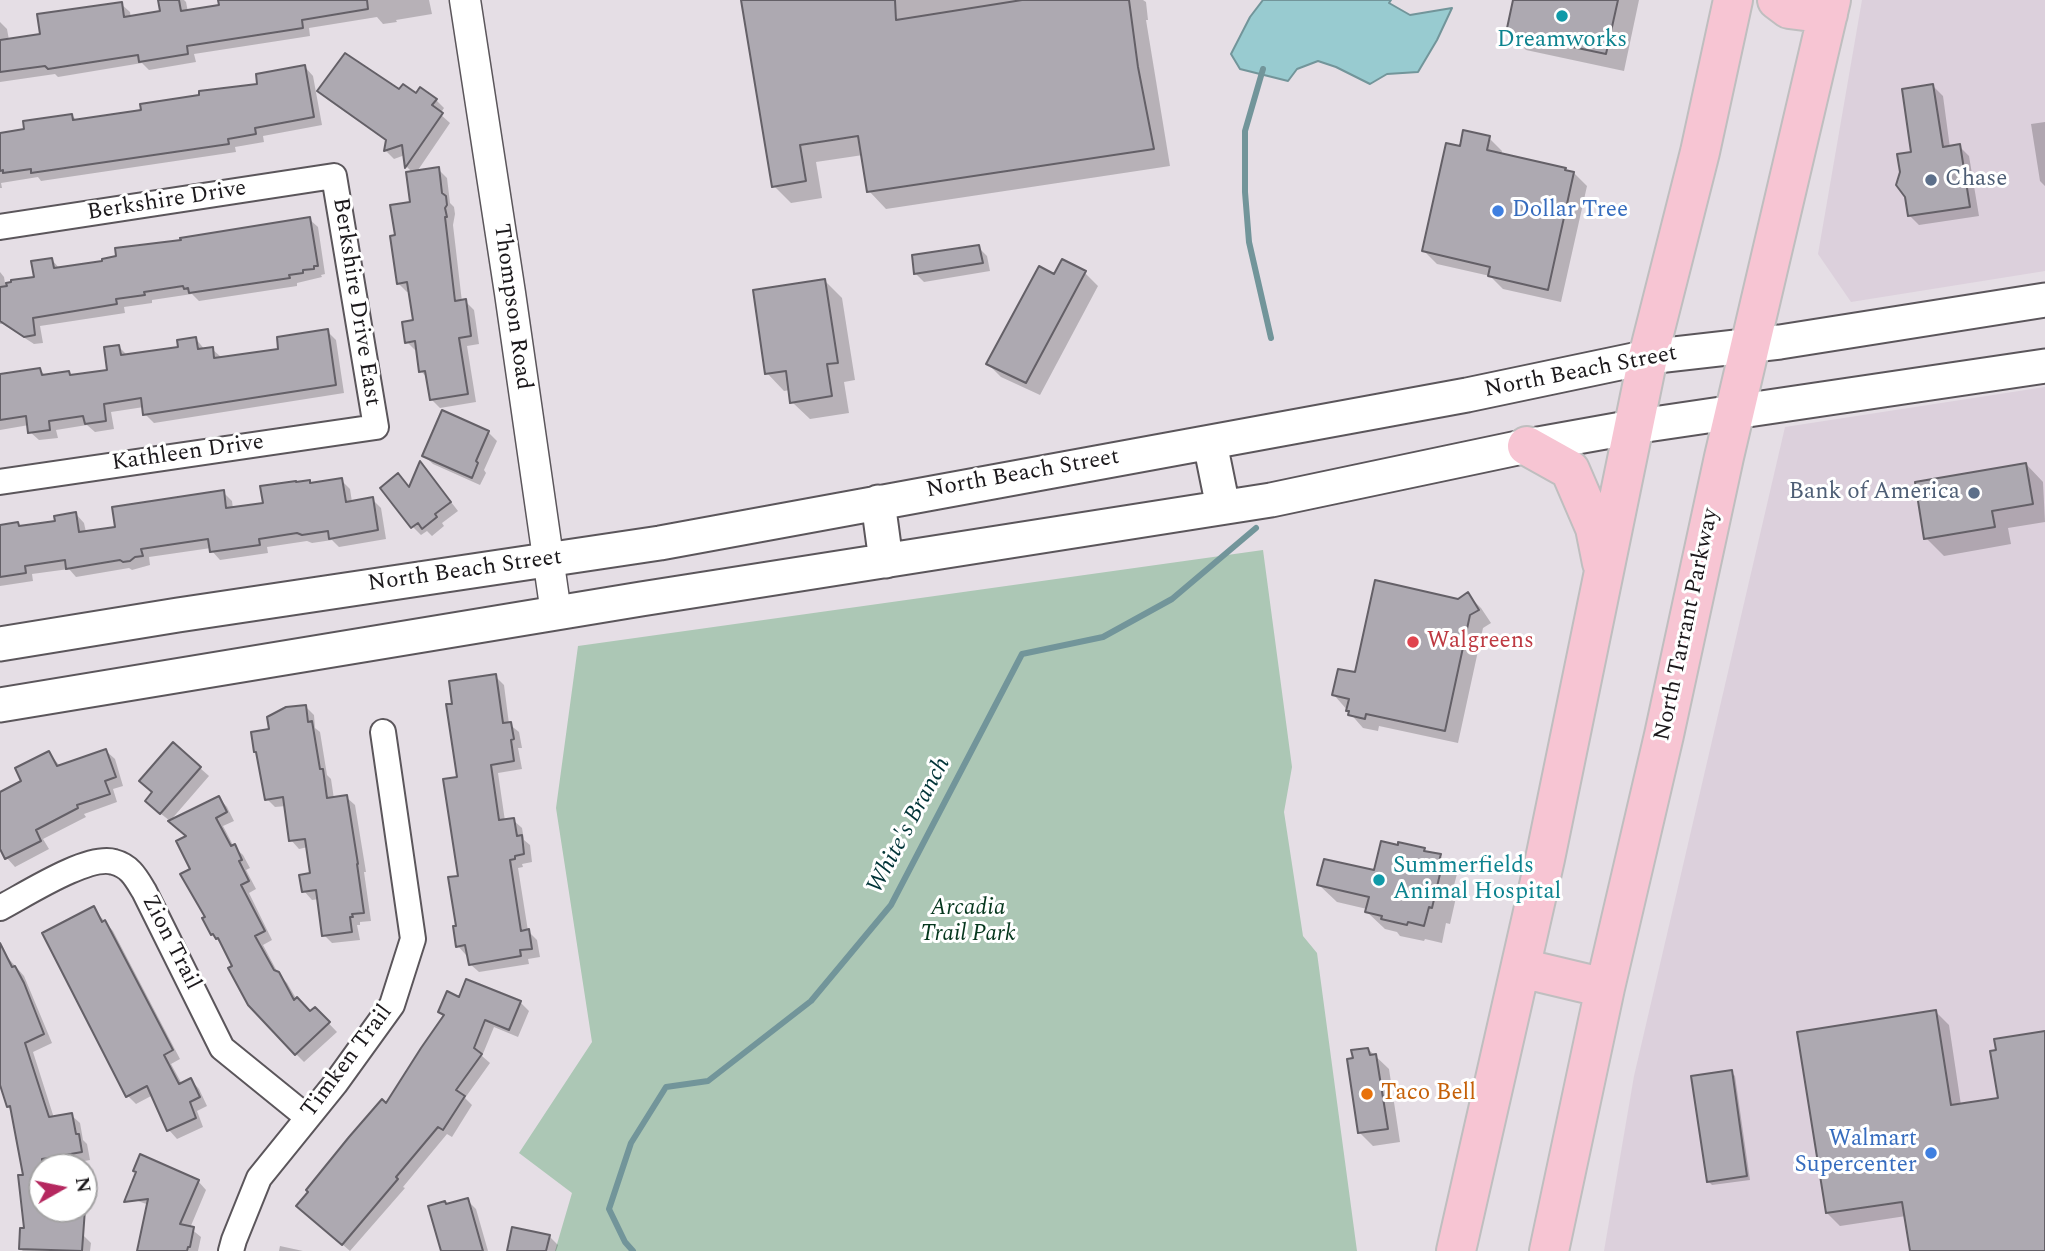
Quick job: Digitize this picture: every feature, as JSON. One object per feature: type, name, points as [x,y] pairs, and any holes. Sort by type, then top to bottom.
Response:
[{"type":"main road","points":[[1456,1251],[1545,859],[1648,357],[1700,152],[1733,0]]},
{"type":"main road","points":[[1777,0],[1789,9],[1829,7]]},
{"type":"main road","name":"North Tarrant Parkway","points":[[1549,1251],[1749,345],[1829,7]]},
{"type":"main road","name":"North Beach Street","points":[[0,644],[660,543],[1467,395],[1648,357],[1780,342],[2045,300]]},
{"type":"main road","points":[[0,705],[556,613],[1271,500],[1527,446],[1633,427],[2045,366]]},
{"type":"main road","points":[[1210,443],[1223,507]]},
{"type":"main road","points":[[1527,446],[1570,470],[1595,527],[1604,572]]},
{"type":"main road","points":[[878,502],[886,561]]},
{"type":"main road","points":[[1521,968],[1605,988]]},
{"type":"street","name":"Thompson Road","points":[[465,0],[556,613]]},
{"type":"street","name":"Berkshire Drive","points":[[0,228],[334,176]]},
{"type":"street","name":"Berkshire Drive East","points":[[334,176],[376,427]]},
{"type":"street","name":"Kathleen Drive","points":[[0,482],[376,427]]},
{"type":"street","name":"Timken Trail","points":[[231,1251],[259,1178],[357,1056],[392,1005],[413,939],[383,732]]},
{"type":"street","name":"Zion Trail","points":[[0,908],[94,861],[114,861],[132,871],[222,1048],[307,1117]]},
{"type":"shaded area","points":[[1862,0],[2045,0],[2045,271],[1851,302],[1818,254]]},
{"type":"shaded area","points":[[2045,387],[2045,1251],[1604,1251],[1634,1076],[1785,427]]},
{"type":"green space","name":"Arcadia Trail Park","points":[[1263,550],[1292,767],[1284,812],[1303,936],[1317,953],[1357,1251],[555,1251],[572,1193],[519,1153],[592,1042],[556,808],[578,646]]},
{"type":"water","points":[[1263,0],[1391,0],[1389,3],[1410,15],[1452,8],[1418,72],[1387,74],[1370,84],[1318,61],[1297,69],[1288,81],[1240,69],[1231,54],[1250,17]]},
{"type":"building","points":[[158,0],[179,0],[181,11],[219,5],[218,0],[367,0],[368,9],[302,20],[303,28],[187,46],[188,54],[139,62],[138,55],[48,69],[45,66],[0,72],[0,40],[40,34],[37,14],[122,2],[124,17],[160,11]]},
{"type":"building","points":[[741,0],[895,0],[896,20],[1022,0],[1129,0],[1138,67],[1154,149],[867,192],[858,136],[800,145],[806,181],[772,187]]},
{"type":"building","name":"Dreamworks","points":[[1513,0],[1618,0],[1606,54],[1506,33]]},
{"type":"building","points":[[345,53],[399,89],[403,84],[416,93],[420,87],[437,99],[432,105],[443,113],[405,168],[402,145],[384,151],[386,140],[317,91]]},
{"type":"building","points":[[305,65],[314,117],[255,128],[256,134],[228,139],[229,144],[31,173],[31,169],[3,173],[3,170],[0,171],[0,133],[24,129],[23,121],[72,114],[73,120],[141,110],[140,104],[199,95],[199,91],[257,84],[256,74]]},
{"type":"building","name":"Chase","points":[[1933,84],[1943,147],[1960,144],[1970,207],[1908,216],[1905,197],[1896,185],[1900,172],[1897,154],[1911,152],[1902,89]]},
{"type":"building","name":"Dollar Tree","points":[[1463,130],[1490,136],[1487,150],[1574,172],[1548,290],[1488,276],[1490,267],[1422,251],[1446,143],[1460,146]]},
{"type":"building","points":[[439,167],[442,193],[446,196],[445,217],[455,301],[466,299],[471,336],[459,338],[468,394],[430,400],[425,371],[419,372],[415,341],[405,343],[402,322],[413,320],[407,282],[397,284],[390,236],[395,235],[390,205],[410,202],[406,172]]},
{"type":"building","points":[[310,217],[318,266],[303,270],[303,273],[289,275],[290,278],[189,293],[188,288],[184,289],[183,286],[144,292],[145,295],[116,299],[117,304],[33,318],[35,335],[24,337],[0,321],[0,287],[7,286],[6,283],[11,280],[34,277],[31,261],[52,258],[54,268],[102,261],[116,256],[115,248],[181,240],[180,238]]},
{"type":"building","points":[[979,245],[983,263],[914,274],[912,255]]},
{"type":"building","points":[[1062,259],[1086,271],[1026,383],[986,364],[1039,266],[1054,274]]},
{"type":"building","points":[[825,279],[838,363],[827,364],[832,396],[790,403],[786,371],[765,374],[753,290]]},
{"type":"building","points":[[328,329],[336,385],[143,415],[141,398],[104,404],[106,421],[85,424],[83,416],[49,421],[50,430],[28,433],[26,416],[0,420],[0,374],[40,368],[42,375],[69,371],[70,375],[107,370],[104,347],[119,345],[121,355],[178,347],[177,340],[196,337],[198,349],[213,347],[214,358],[278,349],[277,337]]},
{"type":"building","points":[[442,410],[489,431],[472,478],[422,456]]},
{"type":"building","points":[[420,461],[451,502],[435,514],[437,517],[422,529],[418,523],[411,528],[380,488],[398,473],[409,487]]},
{"type":"building","name":"Bank of America","points":[[2026,463],[2033,504],[1992,511],[1995,527],[1924,539],[1915,482]]},
{"type":"building","points":[[342,478],[346,502],[373,497],[378,530],[329,539],[328,531],[302,535],[297,533],[259,539],[260,545],[210,552],[208,539],[141,549],[143,556],[130,561],[120,560],[66,569],[65,560],[25,566],[26,573],[0,577],[0,525],[18,522],[19,526],[55,521],[54,516],[76,512],[79,532],[115,527],[112,507],[224,490],[226,508],[263,503],[260,486]]},
{"type":"building","name":"Walgreens","points":[[1375,580],[1458,599],[1468,592],[1479,610],[1470,615],[1445,731],[1366,714],[1365,719],[1348,715],[1349,711],[1346,711],[1349,699],[1332,695],[1338,669],[1355,672]]},
{"type":"building","points":[[496,674],[503,723],[511,722],[514,761],[491,765],[499,820],[514,818],[517,836],[522,835],[524,854],[510,860],[521,931],[529,929],[532,949],[520,950],[521,956],[469,965],[465,945],[456,947],[453,926],[456,926],[448,877],[458,876],[443,779],[457,777],[446,704],[452,704],[449,681]]},
{"type":"building","points":[[306,705],[308,722],[312,721],[320,769],[323,769],[327,798],[347,795],[364,913],[352,914],[353,917],[350,917],[352,932],[322,936],[316,890],[302,892],[299,875],[310,873],[305,839],[289,841],[283,797],[265,800],[254,752],[251,732],[269,729],[267,717],[286,707]]},
{"type":"building","points":[[173,742],[201,767],[160,814],[145,801],[152,792],[139,781]]},
{"type":"building","points":[[106,749],[116,777],[105,781],[110,794],[77,805],[78,808],[36,830],[41,841],[5,859],[0,849],[0,792],[21,781],[15,768],[49,751],[57,766]]},
{"type":"building","points":[[219,796],[227,812],[216,818],[231,846],[235,844],[242,860],[239,861],[249,881],[241,885],[265,931],[255,936],[294,1000],[297,997],[310,1011],[315,1007],[330,1022],[295,1055],[248,1005],[228,968],[232,966],[218,938],[211,935],[202,918],[205,917],[180,874],[190,869],[176,841],[186,836],[168,821]]},
{"type":"building","name":"Summerfields Animal Hospital","points":[[1381,841],[1398,845],[1398,842],[1441,854],[1436,873],[1440,874],[1432,908],[1429,907],[1424,926],[1381,919],[1382,916],[1365,912],[1369,897],[1317,885],[1324,859],[1374,870]]},
{"type":"building","points":[[94,906],[102,922],[105,920],[173,1050],[164,1055],[179,1084],[191,1078],[200,1097],[190,1102],[196,1118],[167,1131],[147,1086],[126,1097],[42,933]]},
{"type":"building","points":[[0,943],[24,983],[44,1034],[25,1043],[49,1117],[72,1113],[82,1152],[28,1153],[28,1223],[84,1223],[82,1251],[19,1249],[20,1228],[24,1228],[18,1175],[23,1175],[10,1106],[7,1107],[0,1085]]},
{"type":"building","points":[[466,979],[521,1001],[509,1030],[485,1020],[474,1048],[482,1054],[456,1090],[465,1096],[443,1130],[438,1127],[342,1245],[296,1206],[308,1192],[306,1190],[382,1099],[386,1103],[444,1015],[438,1012],[447,991],[459,997]]},
{"type":"building","name":"Walmart Supercenter","points":[[1936,1010],[1951,1105],[1998,1098],[1990,1051],[1996,1050],[1994,1039],[2045,1031],[2045,1251],[1910,1251],[1902,1202],[1826,1213],[1797,1032]]},
{"type":"building","name":"Taco Bell","points":[[1368,1048],[1370,1055],[1376,1054],[1388,1129],[1358,1133],[1347,1059],[1353,1058],[1351,1050]]},
{"type":"building","points":[[1732,1070],[1747,1176],[1707,1182],[1691,1076]]},
{"type":"building","points":[[140,1154],[199,1180],[180,1224],[194,1227],[187,1251],[137,1251],[148,1199],[124,1202]]},
{"type":"building","points":[[468,1198],[483,1251],[441,1251],[428,1206]]},
{"type":"building","points":[[512,1227],[550,1235],[546,1251],[507,1251]]},
{"type":"waterway","name":"White's Branch","points":[[1263,69],[1245,131],[1245,192],[1249,242],[1271,338]]},
{"type":"waterway","name":"White's Branch","points":[[633,1251],[625,1242],[609,1209],[631,1143],[666,1087],[708,1081],[811,1001],[891,905],[1022,654],[1103,637],[1172,599],[1256,528]]},
{"type":"place","name":"Dreamworks","points":[[1562,16]]},
{"type":"place","name":"Chase","points":[[1931,180]]},
{"type":"place","name":"Dollar Tree","points":[[1498,211]]},
{"type":"place","name":"Bank of America","points":[[1974,493]]},
{"type":"place","name":"Walgreens","points":[[1413,642]]},
{"type":"place","name":"Summerfields Animal Hospital","points":[[1379,880]]},
{"type":"place","name":"Taco Bell","points":[[1367,1094]]},
{"type":"place","name":"Walmart Supercenter","points":[[1931,1153]]}]
